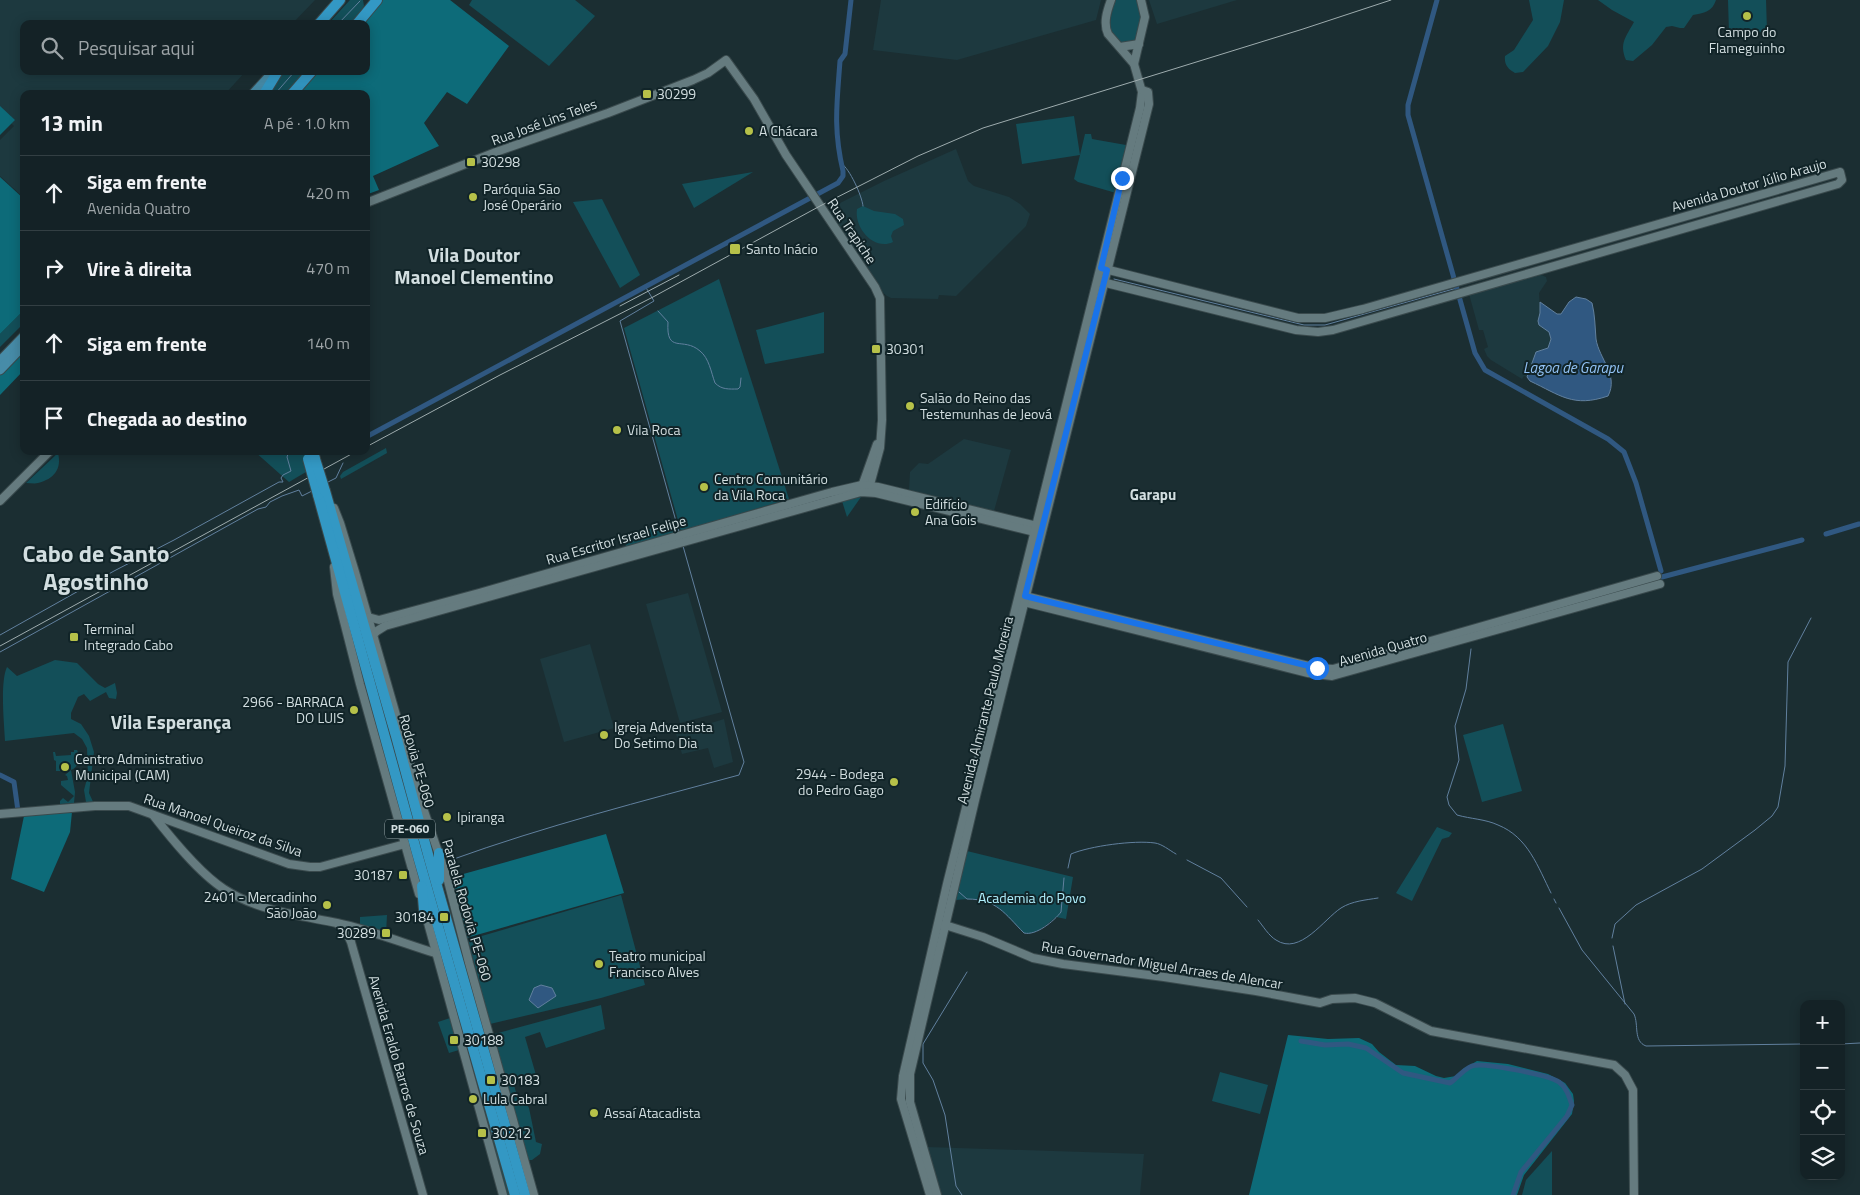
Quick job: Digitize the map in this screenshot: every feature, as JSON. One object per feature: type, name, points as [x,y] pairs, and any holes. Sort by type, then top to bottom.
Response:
[{"type":"highway","points":[[322,20],[340,0]]},
{"type":"highway","points":[[359,20],[367,5],[377,0]]},
{"type":"highway","points":[[266,90],[276,75]]},
{"type":"highway","points":[[295,90],[309,75]]},
{"type":"highway","name":"Rodovia PE-060","points":[[311,455],[321,493],[400,737],[439,893],[473,1051],[525,1195]]},
{"type":"highway","name":"Rodovia PE-060","points":[[321,493],[332,550],[382,742],[420,865],[515,1195]]},
{"type":"highway","points":[[439,853],[439,893]]},
{"type":"highway","points":[[420,865],[424,910]]},
{"type":"main road","points":[[257,90],[270,75]]},
{"type":"main road","points":[[0,361],[20,340]]},
{"type":"main road","points":[[0,370],[20,349]]},
{"type":"street","name":"Avenida Almirante Paulo Moreira","points":[[937,1195],[910,1102],[909,1080],[1130,161],[1141,103],[1142,90],[1134,64],[1106,30],[1110,0]]},
{"type":"street","points":[[1134,64],[1144,17],[1140,0]]},
{"type":"street","points":[[1120,47],[1139,44]]},
{"type":"street","name":"Rua Trapiche","points":[[726,60],[750,94],[777,141],[880,298],[882,420],[879,440],[880,448],[866,489]]},
{"type":"street","name":"Rua José Lins Teles","points":[[370,201],[496,152],[608,113],[693,80],[726,60]]},
{"type":"street","name":"Avenida Doutor Júlio Araujo","points":[[1101,281],[1306,332],[1333,330],[1838,184],[1842,180],[1840,172],[1324,318],[1306,319],[1276,313],[1104,268]]},
{"type":"street","name":"Avenida Almirante Paulo Moreira","points":[[930,1195],[901,1099],[903,1076],[947,884],[1036,529],[1101,281]]},
{"type":"street","points":[[0,501],[46,455]]},
{"type":"street","points":[[866,489],[1036,529]]},
{"type":"street","name":"Rua Escritor Israel Felipe","points":[[373,635],[386,626],[680,539],[797,501],[866,489]]},
{"type":"street","name":"Paralela Rodovia PE-060","points":[[321,493],[340,523],[368,617],[400,737],[439,853],[534,1195]]},
{"type":"street","name":"Rua Escritor Israel Felipe","points":[[368,617],[379,620],[680,539]]},
{"type":"street","name":"Avenida Quatro","points":[[1025,599],[1328,669],[1351,665],[1658,580]]},
{"type":"street","points":[[382,742],[400,737]]},
{"type":"street","name":"PE-060","points":[[382,742],[405,844],[435,953],[473,1051],[503,1195]]},
{"type":"street","name":"Rua Manoel Queiroz da Silva","points":[[0,814],[95,806],[129,806],[289,864],[304,866],[320,867],[405,844]]},
{"type":"street","points":[[153,815],[211,880],[239,898],[270,910],[337,923],[435,953]]},
{"type":"street","points":[[167,832],[172,824],[178,824]]},
{"type":"street","name":"Avenida Eraldo Barros de Souza","points":[[337,923],[346,931],[351,942],[423,1195]]},
{"type":"street","name":"Rua Governador Miguel Arraes de Alencar","points":[[945,925],[983,937],[1033,958],[1063,964],[1256,991],[1320,1003],[1332,999],[1355,998],[1375,1003],[1431,1031],[1614,1065],[1625,1075],[1633,1090],[1634,1195]]},
{"type":"street","points":[[351,942],[356,928]]},
{"type":"street","points":[[473,1051],[486,1044],[489,1034]]},
{"type":"shaded area","points":[[0,0],[315,0],[296,20],[20,20],[20,75],[242,75],[229,90],[20,90],[20,194],[0,176],[0,140],[14,126],[0,112]]},
{"type":"shaded area","points":[[376,0],[450,0],[509,46],[467,104],[447,92],[424,123],[439,146],[373,176],[379,190],[370,193],[370,90],[295,90],[309,75],[370,75],[370,20],[360,20]]},
{"type":"shaded area","points":[[881,0],[1101,0],[1096,20],[957,60],[873,50]]},
{"type":"shaded area","points":[[1149,0],[1237,0],[1157,24]]},
{"type":"shaded area","points":[[0,106],[15,120],[0,135]]},
{"type":"shaded area","points":[[956,149],[968,181],[974,186],[1009,197],[1020,204],[1030,214],[1026,226],[956,296],[939,295],[938,299],[891,298],[881,291],[824,211],[884,181]]},
{"type":"shaded area","points":[[0,177],[20,195],[20,314],[0,334]]},
{"type":"shaded area","points":[[1539,274],[1546,277],[1547,281],[1539,293],[1539,325],[1549,332],[1551,339],[1548,348],[1536,352],[1527,377],[1524,376],[1522,379],[1487,356],[1484,349],[1488,347],[1483,330],[1479,330],[1469,294]]},
{"type":"shaded area","points":[[20,349],[20,374],[0,395],[0,370]]},
{"type":"shaded area","points":[[964,439],[1011,450],[994,511],[909,490],[910,472],[919,463],[928,464]]},
{"type":"shaded area","points":[[688,593],[722,712],[680,723],[646,604]]},
{"type":"shaded area","points":[[590,644],[614,728],[564,742],[540,659]]},
{"type":"shaded area","points":[[724,719],[733,762],[714,768],[708,748],[682,754],[676,734]]},
{"type":"shaded area","points":[[72,812],[70,832],[44,892],[11,879],[24,816]]},
{"type":"shaded area","points":[[606,834],[624,893],[466,938],[449,878]]},
{"type":"shaded area","points":[[1288,1035],[1328,1039],[1359,1038],[1372,1044],[1396,1065],[1415,1066],[1444,1078],[1456,1076],[1463,1069],[1477,1061],[1508,1064],[1548,1074],[1565,1083],[1573,1094],[1572,1114],[1524,1175],[1517,1195],[1249,1195]]},
{"type":"shaded area","points":[[927,1147],[1144,1154],[1140,1195],[942,1195]]},
{"type":"green space","points":[[350,0],[363,0],[364,6],[355,20],[332,20]]},
{"type":"green space","points":[[472,0],[575,0],[595,16],[549,66],[469,5]]},
{"type":"green space","points":[[1115,0],[1140,0],[1143,10],[1137,42],[1121,43],[1115,40],[1112,35],[1110,24]]},
{"type":"green space","points":[[1529,0],[1564,0],[1560,22],[1548,46],[1523,72],[1515,73],[1507,66],[1505,56],[1514,50],[1533,20]]},
{"type":"green space","points":[[1598,0],[1716,0],[1710,9],[1704,13],[1693,15],[1684,28],[1666,27],[1652,45],[1633,61],[1626,60],[1623,44],[1634,22]]},
{"type":"green space","name":"Campo do Flameguinho","points":[[1728,0],[1766,0],[1767,32],[1729,33]]},
{"type":"green space","points":[[282,75],[302,75],[288,90],[271,90]]},
{"type":"green space","points":[[1074,116],[1080,155],[1022,164],[1016,124]]},
{"type":"green space","points":[[1085,134],[1091,134],[1092,139],[1126,145],[1116,193],[1078,182],[1074,179]]},
{"type":"green space","points":[[753,172],[694,208],[682,184]]},
{"type":"green space","points":[[602,199],[640,275],[620,288],[573,202]]},
{"type":"green space","points":[[863,206],[874,211],[895,214],[903,219],[904,225],[893,231],[891,236],[893,242],[886,244],[872,241],[862,230],[857,216],[857,209]]},
{"type":"green space","points":[[719,279],[789,499],[681,531],[624,328]]},
{"type":"green space","points":[[824,312],[824,353],[765,364],[756,330]]},
{"type":"green space","points":[[20,314],[20,327],[0,347],[0,334]]},
{"type":"green space","points":[[386,448],[387,453],[341,479],[340,476],[343,472]]},
{"type":"green space","points":[[56,455],[58,455],[58,468],[52,476],[38,483],[26,483]]},
{"type":"green space","points":[[259,455],[307,455],[311,469],[289,482]]},
{"type":"green space","points":[[861,497],[847,517],[842,501]]},
{"type":"green space","points":[[671,523],[675,538],[627,550],[623,536]]},
{"type":"green space","points":[[55,660],[77,663],[98,684],[105,688],[115,683],[116,699],[109,698],[106,692],[90,701],[84,694],[78,697],[71,713],[71,719],[81,724],[89,736],[94,752],[89,793],[95,806],[84,807],[86,802],[84,790],[88,775],[87,748],[82,739],[74,733],[5,741],[3,692],[7,667],[17,676]]},
{"type":"green space","points":[[1503,724],[1522,791],[1482,802],[1463,735]]},
{"type":"green space","points":[[77,750],[78,762],[76,767],[71,770],[71,765],[66,762],[60,766],[60,771],[56,771],[56,761],[54,760],[53,752],[55,752],[56,756],[71,755],[71,752]]},
{"type":"green space","points":[[71,770],[75,792],[74,803],[60,804],[63,798],[68,802],[74,796],[61,785],[61,781],[68,780],[65,775]]},
{"type":"green space","points":[[1437,827],[1452,833],[1449,837],[1442,839],[1412,901],[1396,893]]},
{"type":"green space","name":"Academia do Povo","points":[[967,851],[1073,877],[1066,919],[1056,917],[1033,933],[1024,933],[1001,911],[987,902],[968,899],[955,900]]},
{"type":"green space","points":[[621,895],[645,985],[601,998],[490,1024],[468,940]]},
{"type":"green space","points":[[387,915],[386,934],[360,926],[360,917]]},
{"type":"green space","points":[[601,1005],[605,1029],[546,1048],[540,1032],[525,1037],[536,1075],[513,1082],[519,1102],[512,1103],[491,1035]]},
{"type":"green space","points":[[450,1018],[459,1050],[449,1053],[438,1022]]},
{"type":"green space","points":[[466,1055],[472,1056],[511,1195],[505,1195]]},
{"type":"green space","points":[[1220,1072],[1268,1085],[1260,1114],[1212,1101]]},
{"type":"green space","points":[[525,1101],[529,1108],[536,1142],[542,1144],[540,1154],[532,1160],[528,1160],[512,1105]]},
{"type":"green space","points":[[1552,1151],[1552,1195],[1522,1195],[1526,1180]]},
{"type":"water","name":"Lagoa de Garapu","points":[[1576,297],[1586,299],[1592,303],[1596,339],[1611,381],[1608,396],[1585,401],[1559,395],[1530,381],[1527,377],[1536,352],[1548,348],[1551,339],[1549,332],[1539,325],[1540,302],[1557,314],[1561,314],[1569,302]]},
{"type":"water","points":[[541,985],[552,988],[556,996],[538,1008],[529,1000],[534,988]]},
{"type":"waterway","points":[[370,435],[838,183],[843,176],[837,129],[840,61],[845,54],[851,0]]},
{"type":"waterway","points":[[1437,0],[1408,105],[1408,115],[1475,353],[1485,370],[1608,439],[1624,452],[1636,483],[1661,571]]},
{"type":"waterway","points":[[342,20],[360,1]]},
{"type":"waterway","points":[[278,90],[292,75]]},
{"type":"waterway","points":[[841,163],[855,183],[863,206]]},
{"type":"waterway","points":[[1114,279],[1304,325],[1325,325],[1457,288]]},
{"type":"waterway","points":[[645,286],[654,301],[620,321],[679,532]]},
{"type":"waterway","points":[[658,311],[668,322],[668,332],[673,342],[694,347],[706,357],[715,383],[726,389],[738,389],[741,378]]},
{"type":"waterway","points":[[0,635],[114,571],[279,482],[283,482],[281,478],[283,475],[291,471],[288,455]]},
{"type":"waterway","points":[[326,483],[336,478],[343,463]]},
{"type":"waterway","points":[[0,652],[258,509],[266,507],[270,502],[299,490],[302,496],[312,491]]},
{"type":"waterway","points":[[1826,534],[1859,524]]},
{"type":"waterway","points":[[1662,577],[1802,540]]},
{"type":"waterway","points":[[451,860],[558,825],[739,775],[744,762],[683,546]]},
{"type":"waterway","points":[[1612,938],[1615,924],[1636,905],[1702,869],[1755,830],[1772,816],[1778,807],[1785,766],[1788,662],[1811,618]]},
{"type":"waterway","points":[[1471,649],[1466,689],[1455,726],[1459,760],[1447,797],[1449,805],[1457,815],[1493,823],[1508,830],[1517,837],[1531,854],[1551,893]]},
{"type":"waterway","points":[[0,775],[14,782],[18,811]]},
{"type":"waterway","points":[[1068,868],[1071,854],[1089,848],[1112,844],[1155,843],[1176,854]]},
{"type":"waterway","points":[[1187,860],[1221,878],[1247,907]]},
{"type":"waterway","points":[[959,892],[967,899],[986,902],[1000,909],[1024,933],[1029,933],[1044,927],[1061,912],[1064,878]]},
{"type":"waterway","points":[[1258,920],[1276,940],[1285,944],[1294,943],[1303,940],[1341,908],[1359,901],[1378,898]]},
{"type":"waterway","points":[[1554,899],[1556,903]]},
{"type":"waterway","points":[[1559,908],[1582,950],[1634,1014],[1638,1037],[1642,1044],[1646,1046],[1800,1044]]},
{"type":"waterway","points":[[1613,946],[1625,1004]]},
{"type":"waterway","points":[[962,1195],[956,1186],[945,1115],[933,1080],[923,1063],[923,1044],[967,972]]},
{"type":"waterway","points":[[1301,1041],[1325,1045],[1348,1044],[1366,1048],[1403,1073],[1450,1083],[1469,1067],[1478,1065],[1502,1067],[1559,1082],[1565,1089],[1572,1105],[1567,1116],[1521,1172],[1513,1195]]},
{"type":"waterway","points":[[1845,1044],[1860,1043]]},
{"type":"tram line","points":[[370,445],[918,156],[983,128],[1391,0]]},
{"type":"tram line","points":[[620,306],[679,275]]},
{"type":"tram line","points":[[0,646],[350,455]]},
{"type":"place","name":"Campo do Flameguinho","points":[[1747,16]]},
{"type":"place","name":"30299","points":[[647,94]]},
{"type":"place","name":"A Chácara","points":[[749,131]]},
{"type":"place","name":"30298","points":[[471,162]]},
{"type":"place","name":"Paróquia São José Operário","points":[[473,197]]},
{"type":"place","name":"Santo Inácio","points":[[735,249]]},
{"type":"place","name":"30301","points":[[876,349]]},
{"type":"place","name":"Salão do Reino das Testemunhas de Jeová","points":[[910,406]]},
{"type":"place","name":"Vila Roca","points":[[617,430]]},
{"type":"place","name":"Centro Comunitário da Vila Roca","points":[[704,487]]},
{"type":"place","name":"Edifício Ana Gois","points":[[915,512]]},
{"type":"place","name":"Terminal Integrado Cabo","points":[[74,637]]},
{"type":"place","name":"2966 - BARRACA DO LUIS","points":[[354,710]]},
{"type":"place","name":"Igreja Adventista Do Setimo Dia","points":[[604,735]]},
{"type":"place","name":"Centro Administrativo Municipal (CAM)","points":[[65,767]]},
{"type":"place","name":"2944 - Bodega do Pedro Gago","points":[[894,782]]},
{"type":"place","name":"Ipiranga","points":[[447,817]]},
{"type":"place","name":"30187","points":[[403,875]]},
{"type":"place","name":"2401 - Mercadinho São João","points":[[327,905]]},
{"type":"place","name":"30184","points":[[444,917]]},
{"type":"place","name":"30289","points":[[386,933]]},
{"type":"place","name":"Teatro municipal Francisco Alves","points":[[599,964]]},
{"type":"place","name":"30188","points":[[454,1040]]},
{"type":"place","name":"30183","points":[[491,1080]]},
{"type":"place","name":"Lula Cabral","points":[[473,1099]]},
{"type":"place","name":"Assaí Atacadista","points":[[594,1113]]},
{"type":"place","name":"30212","points":[[482,1133]]},
{"type":"district","name":"Vila Doutor Manoel Clementino","points":[[474,266]]},
{"type":"district","name":"Garapu","points":[[1153,495]]},
{"type":"district","name":"Cabo de Santo Agostinho","points":[[96,568]]},
{"type":"district","name":"Vila Esperança","points":[[171,722]]},
{"type":"route","points":[[1122,178],[1101,268],[1107,270],[1025,596],[1317,668]]}]
